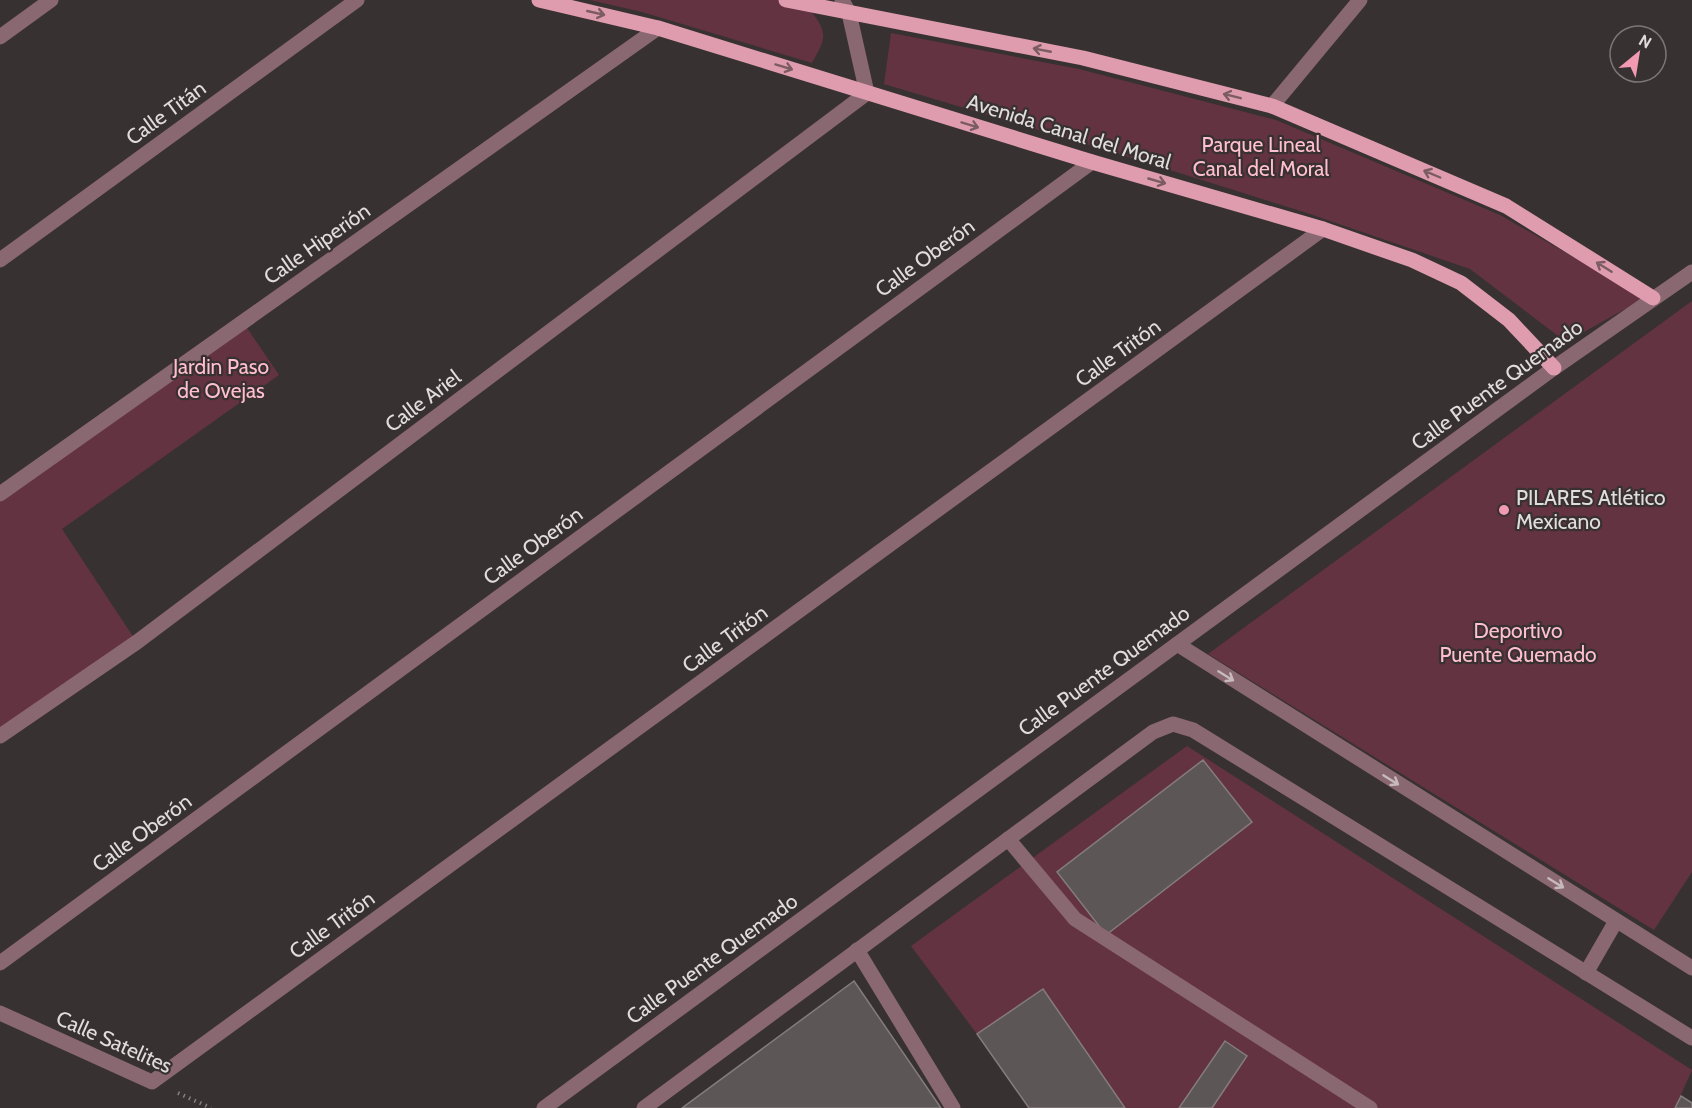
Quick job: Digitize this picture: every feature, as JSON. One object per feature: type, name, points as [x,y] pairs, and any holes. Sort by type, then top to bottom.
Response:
[{"type":"main road","name":"Avenida Canal del Moral","points":[[539,0],[658,28],[1092,162],[1323,230],[1412,260],[1461,283],[1509,320],[1554,368]]},
{"type":"main road","points":[[786,0],[845,7],[1083,58],[1272,106],[1506,206],[1653,298]]},
{"type":"street","points":[[0,37],[51,0]]},
{"type":"street","name":"Calle Titán","points":[[0,260],[357,0]]},
{"type":"street","points":[[1272,106],[1360,0]]},
{"type":"street","points":[[845,7],[867,93]]},
{"type":"street","name":"Calle Hiperión","points":[[0,494],[658,28]]},
{"type":"street","name":"Calle Ariel","points":[[0,736],[137,642],[867,93]]},
{"type":"street","name":"Calle Oberón","points":[[0,963],[1092,162]]},
{"type":"street","name":"Calle Tritón","points":[[152,1082],[1323,230]]},
{"type":"street","name":"Calle Puente Quemado","points":[[544,1108],[1554,368],[1692,272]]},
{"type":"street","points":[[1177,645],[1692,968]]},
{"type":"street","points":[[644,1108],[1153,732],[1173,724],[1193,730],[1692,1038]]},
{"type":"street","points":[[1008,838],[1075,919],[1370,1108]]},
{"type":"street","points":[[1586,973],[1616,921]]},
{"type":"street","points":[[858,950],[953,1108]]},
{"type":"street","name":"Calle Satelites","points":[[0,1013],[152,1082]]},
{"type":"path","name":"Calle Satelites","points":[[152,1082],[212,1108]]},
{"type":"green space","points":[[590,0],[793,0],[802,3],[818,21],[823,33],[822,44],[812,63],[642,12]]},
{"type":"green space","name":"Parque Lineal Canal del Moral","points":[[891,33],[1079,69],[1276,120],[1500,215],[1645,298],[1566,342],[1470,269],[1307,213],[884,84]]},
{"type":"green space","name":"Deportivo Puente Quemado","points":[[1692,301],[1692,872],[1654,930],[1208,654]]},
{"type":"green space","name":"Jardin Paso de Ovejas","points":[[245,325],[279,375],[62,529],[134,638],[0,736],[0,498]]},
{"type":"green space","points":[[1187,746],[1692,1070],[1675,1108],[1029,1108],[911,946]]},
{"type":"building","points":[[1203,760],[1252,822],[1106,935],[1057,872]]},
{"type":"building","points":[[854,981],[941,1108],[682,1108]]},
{"type":"building","points":[[1043,989],[1125,1108],[1029,1108],[977,1034]]},
{"type":"building","points":[[1225,1041],[1247,1056],[1212,1108],[1179,1108]]},
{"type":"building","points":[[1681,1096],[1692,1103],[1692,1108],[1675,1108]]},
{"type":"place","name":"PILARES Atlético Mexicano","points":[[1504,510]]}]
